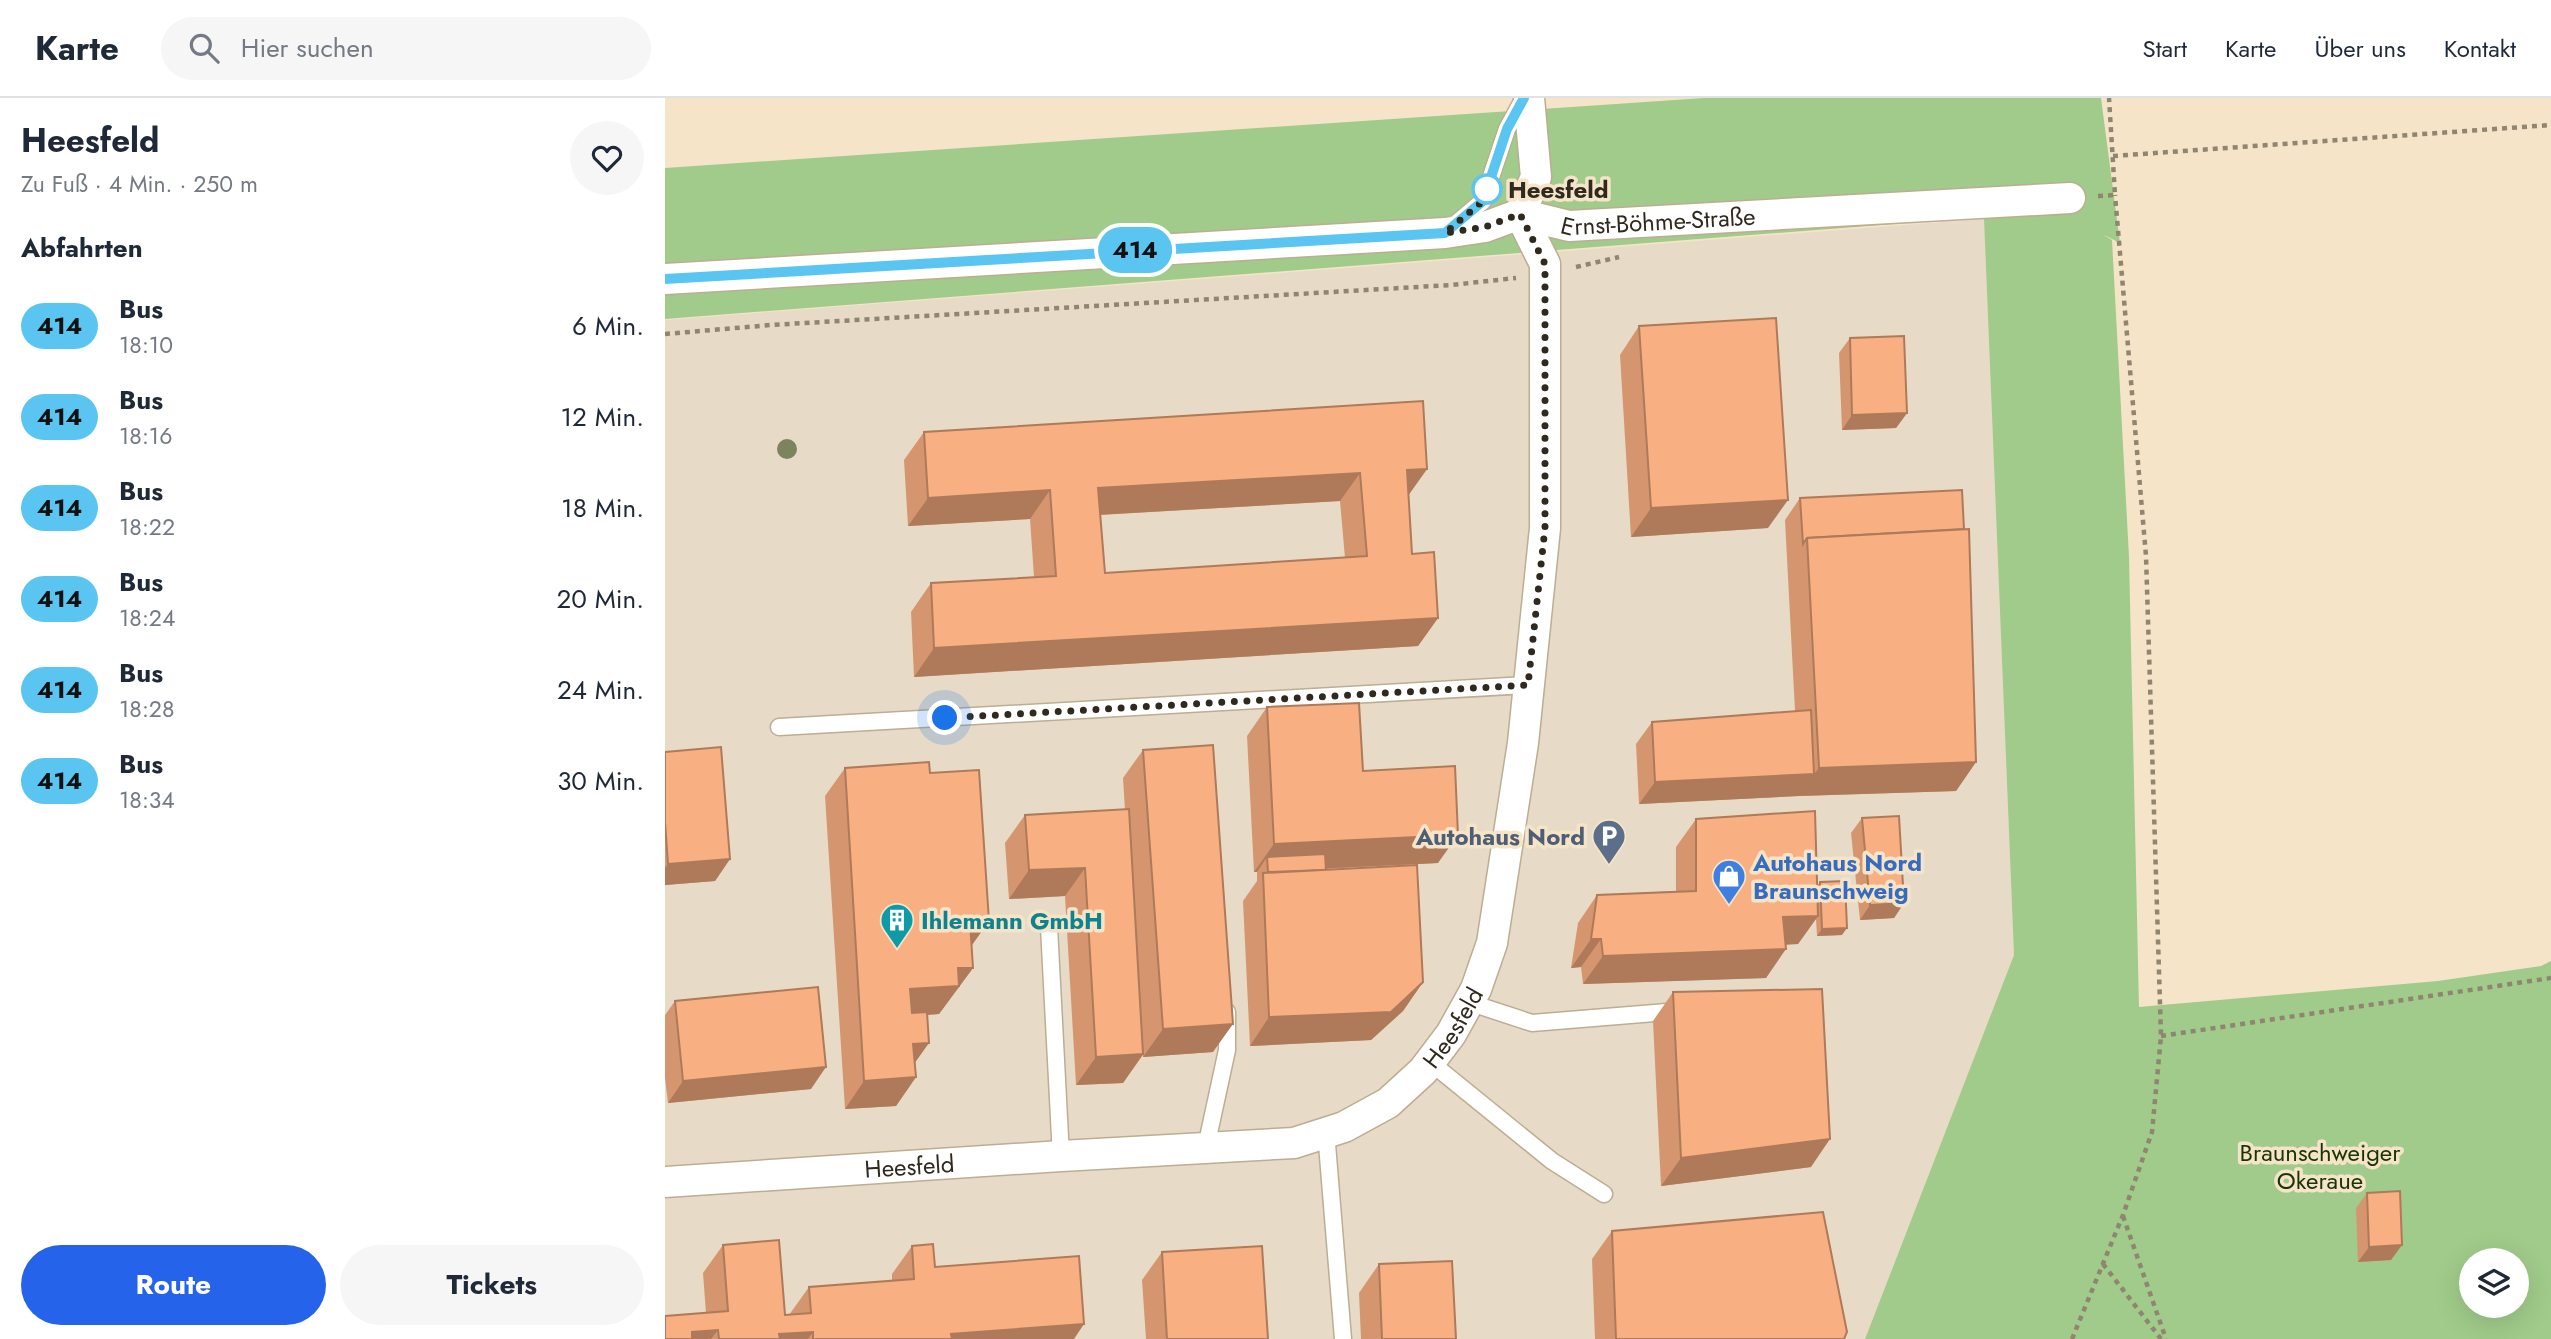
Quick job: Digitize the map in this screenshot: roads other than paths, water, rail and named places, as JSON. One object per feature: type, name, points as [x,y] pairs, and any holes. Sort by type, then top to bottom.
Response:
[{"type":"street","points":[[665,279],[1445,233],[1485,227],[1520,214],[1536,177],[1529,98]]},
{"type":"street","name":"Ernst-Böhme-Straße","points":[[1520,214],[1569,226],[2070,198]]},
{"type":"street","name":"Heesfeld","points":[[665,1182],[1294,1143],[1344,1127],[1388,1103],[1423,1071],[1451,1034],[1468,1002],[1492,943],[1523,743],[1545,528],[1545,264],[1520,214]]},
{"type":"lane","points":[[1445,233],[1483,201],[1507,129],[1524,98]]},
{"type":"lane","points":[[779,727],[1528,685]]},
{"type":"lane","points":[[1049,927],[1061,1156]]},
{"type":"lane","points":[[1206,1147],[1227,1050],[1226,998]]},
{"type":"lane","points":[[1468,1002],[1532,1023],[1693,1010]]},
{"type":"lane","points":[[1430,1062],[1552,1161],[1604,1194]]},
{"type":"lane","points":[[1326,1132],[1343,1339]]},
{"type":"place","name":"Heesfeld","points":[[1487,189]]},
{"type":"place","name":"Autohaus Nord","points":[[1609,866]]},
{"type":"place","name":"Autohaus Nord Braunschweig","points":[[1729,906]]},
{"type":"place","name":"Ihlemann GmbH","points":[[897,950]]},
{"type":"park label","name":"Braunschweiger Okeraue","points":[[2320,1166]]}]
